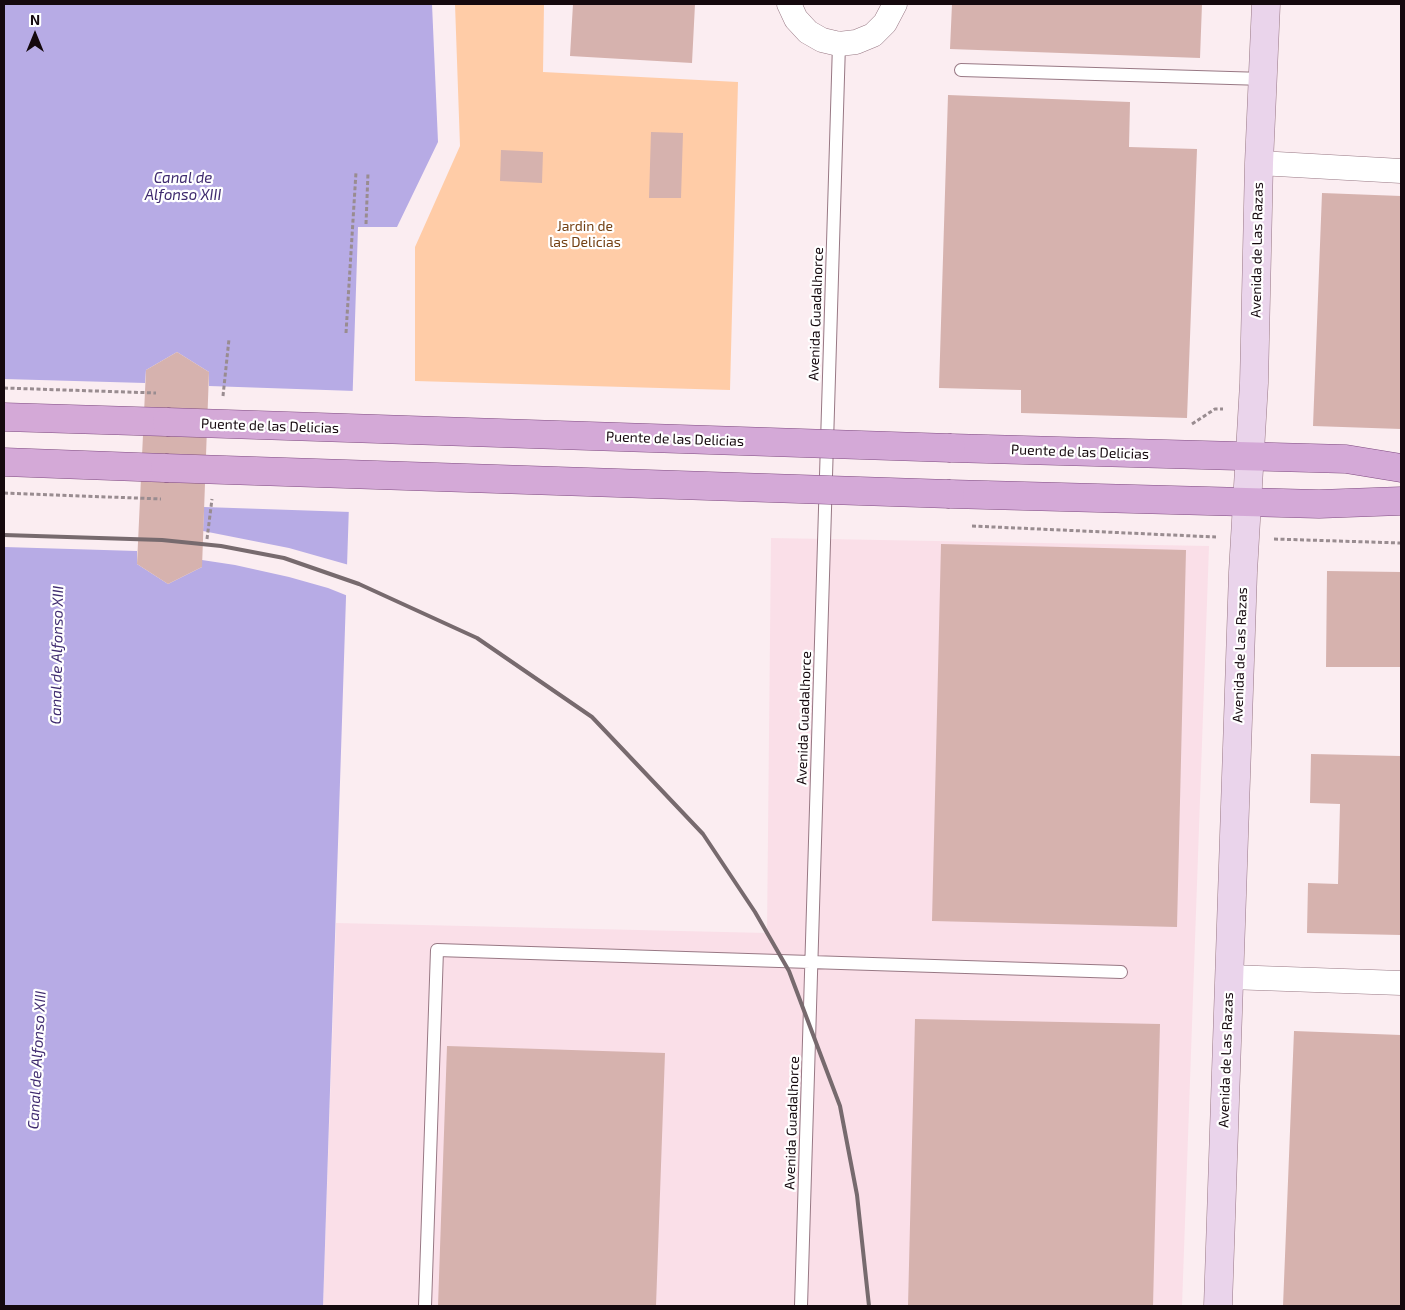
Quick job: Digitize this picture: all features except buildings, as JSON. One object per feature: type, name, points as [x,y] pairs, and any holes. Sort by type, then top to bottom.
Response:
[{"type":"main road","name":"Avenida de Las Razas","points":[[1218,1306],[1243,572],[1254,383],[1259,163],[1266,4]]},
{"type":"main road","name":"Puente de las Delicias","points":[[4,417],[1346,459]]},
{"type":"main road","points":[[1346,459],[1401,454]]},
{"type":"main road","points":[[1346,459],[1401,468]]},
{"type":"main road","points":[[4,462],[950,494],[1319,504],[1401,501]]},
{"type":"main road","points":[[1319,504],[1401,521]]},
{"type":"street","points":[[789,4],[796,19],[808,32],[822,40],[839,44],[856,42],[873,35],[885,23],[895,4]]},
{"type":"street","points":[[1259,163],[1401,171]]},
{"type":"street","points":[[1229,977],[1401,984]]},
{"type":"lane","name":"Avenida Guadalhorce","points":[[801,1306],[839,44]]},
{"type":"lane","points":[[961,70],[1264,79]]},
{"type":"lane","points":[[426,1306],[437,950],[1121,972]]},
{"type":"path","points":[[346,332],[356,172]]},
{"type":"path","points":[[366,224],[368,173]]},
{"type":"path","points":[[969,526],[1192,536]]},
{"type":"path","points":[[1288,539],[1401,543]]},
{"type":"shaded area","points":[[771,538],[1209,546],[1182,1306],[323,1306],[336,923],[767,933]]},
{"type":"green space","name":"Jardin de las Delicias","points":[[455,4],[544,4],[543,72],[738,82],[730,390],[415,381],[415,247],[460,146]]},
{"type":"water","name":"Canal de Alfonso XIII","points":[[4,4],[432,4],[438,142],[397,227],[358,227],[323,1306],[4,1306]]},
{"type":"pier","points":[[177,352],[209,372],[209,386],[355,391],[351,512],[204,507],[203,531],[289,548],[349,565],[348,596],[289,577],[202,560],[202,567],[168,584],[137,564],[137,551],[4,547],[4,379],[145,383],[146,370]]},
{"type":"railway","points":[[4,535],[162,540],[221,546],[284,558],[359,584],[477,638],[592,717],[703,834],[755,912],[789,971],[840,1106],[857,1195],[869,1306]]}]
